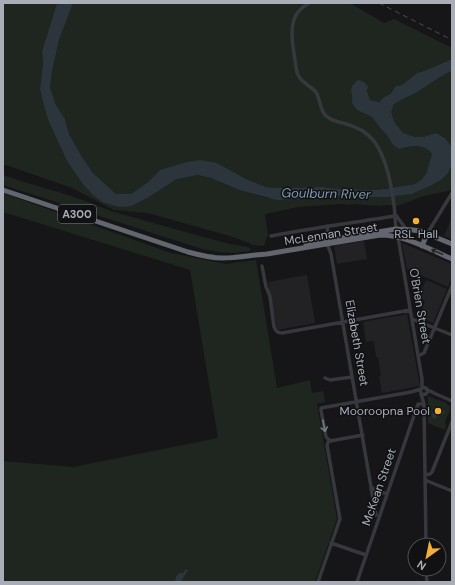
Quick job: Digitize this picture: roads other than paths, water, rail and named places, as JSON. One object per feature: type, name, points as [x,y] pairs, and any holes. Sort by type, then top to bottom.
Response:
[{"type":"highway","name":"McLennan Street","points":[[3,190],[188,252],[209,257],[235,258],[266,251],[380,235],[398,237],[452,259]]},
{"type":"highway","name":"McLennan Street","points":[[328,242],[396,229],[406,229],[428,234],[452,244]]},
{"type":"highway","points":[[396,229],[398,237]]},
{"type":"highway","points":[[422,246],[428,234]]},
{"type":"street","points":[[309,3],[298,12],[293,24],[293,50],[297,74],[314,90],[318,97],[322,111],[328,118],[357,127],[371,138],[378,149],[388,174],[394,205],[396,229]]},
{"type":"street","points":[[428,234],[452,193]]},
{"type":"street","points":[[271,236],[394,214]]},
{"type":"street","points":[[394,214],[406,229]]},
{"type":"street","name":"Elizabeth Street","points":[[327,226],[328,242],[376,515]]},
{"type":"street","name":"O'Brien Street","points":[[398,237],[424,389]]},
{"type":"street","points":[[262,266],[270,297],[276,332],[280,333],[410,310]]},
{"type":"street","points":[[418,355],[424,353],[452,286]]},
{"type":"street","points":[[412,319],[452,335]]},
{"type":"street","points":[[324,378],[336,380],[352,377]]},
{"type":"street","points":[[330,441],[326,437],[321,408],[424,389],[452,401]]},
{"type":"street","points":[[424,389],[420,391],[424,404]]},
{"type":"street","points":[[424,389],[427,391],[424,404],[426,537]]},
{"type":"street","points":[[411,392],[424,395],[436,394]]},
{"type":"street","name":"McKean Street","points":[[357,582],[416,407],[418,404],[424,404]]},
{"type":"street","points":[[425,473],[433,468],[452,422]]},
{"type":"street","points":[[330,441],[363,436]]},
{"type":"street","points":[[318,582],[340,518],[327,446],[330,441]]},
{"type":"street","points":[[425,480],[452,491]]},
{"type":"street","points":[[371,483],[371,487],[373,489],[387,493]]},
{"type":"street","points":[[332,543],[366,555]]},
{"type":"water","name":"Goulburn River","points":[[57,3],[73,3],[59,40],[50,87],[56,105],[65,119],[69,134],[82,157],[93,173],[116,194],[131,194],[148,182],[160,170],[187,162],[200,160],[217,163],[246,179],[266,187],[322,187],[335,189],[378,190],[415,184],[426,174],[432,154],[425,148],[417,146],[399,149],[393,145],[372,117],[357,110],[352,103],[351,89],[354,83],[358,80],[364,82],[368,87],[367,91],[370,100],[379,102],[390,94],[396,86],[402,85],[417,73],[452,59],[452,71],[416,93],[394,104],[391,112],[395,123],[403,133],[415,137],[423,137],[436,133],[445,138],[452,147],[452,165],[448,173],[441,180],[432,185],[412,194],[388,197],[339,196],[277,200],[239,190],[211,178],[198,175],[177,179],[132,206],[122,207],[102,202],[83,184],[67,161],[48,120],[40,89],[43,63],[42,51]]},
{"type":"water","points":[[439,406],[445,412],[434,419],[431,415]]},
{"type":"water","points":[[186,569],[188,570],[181,582],[175,582],[176,576],[183,573]]},
{"type":"railway","points":[[379,3],[452,40]]},
{"type":"place","name":"RSL Hall","points":[[416,221]]},
{"type":"place","name":"Mooroopna Pool","points":[[438,411]]}]
